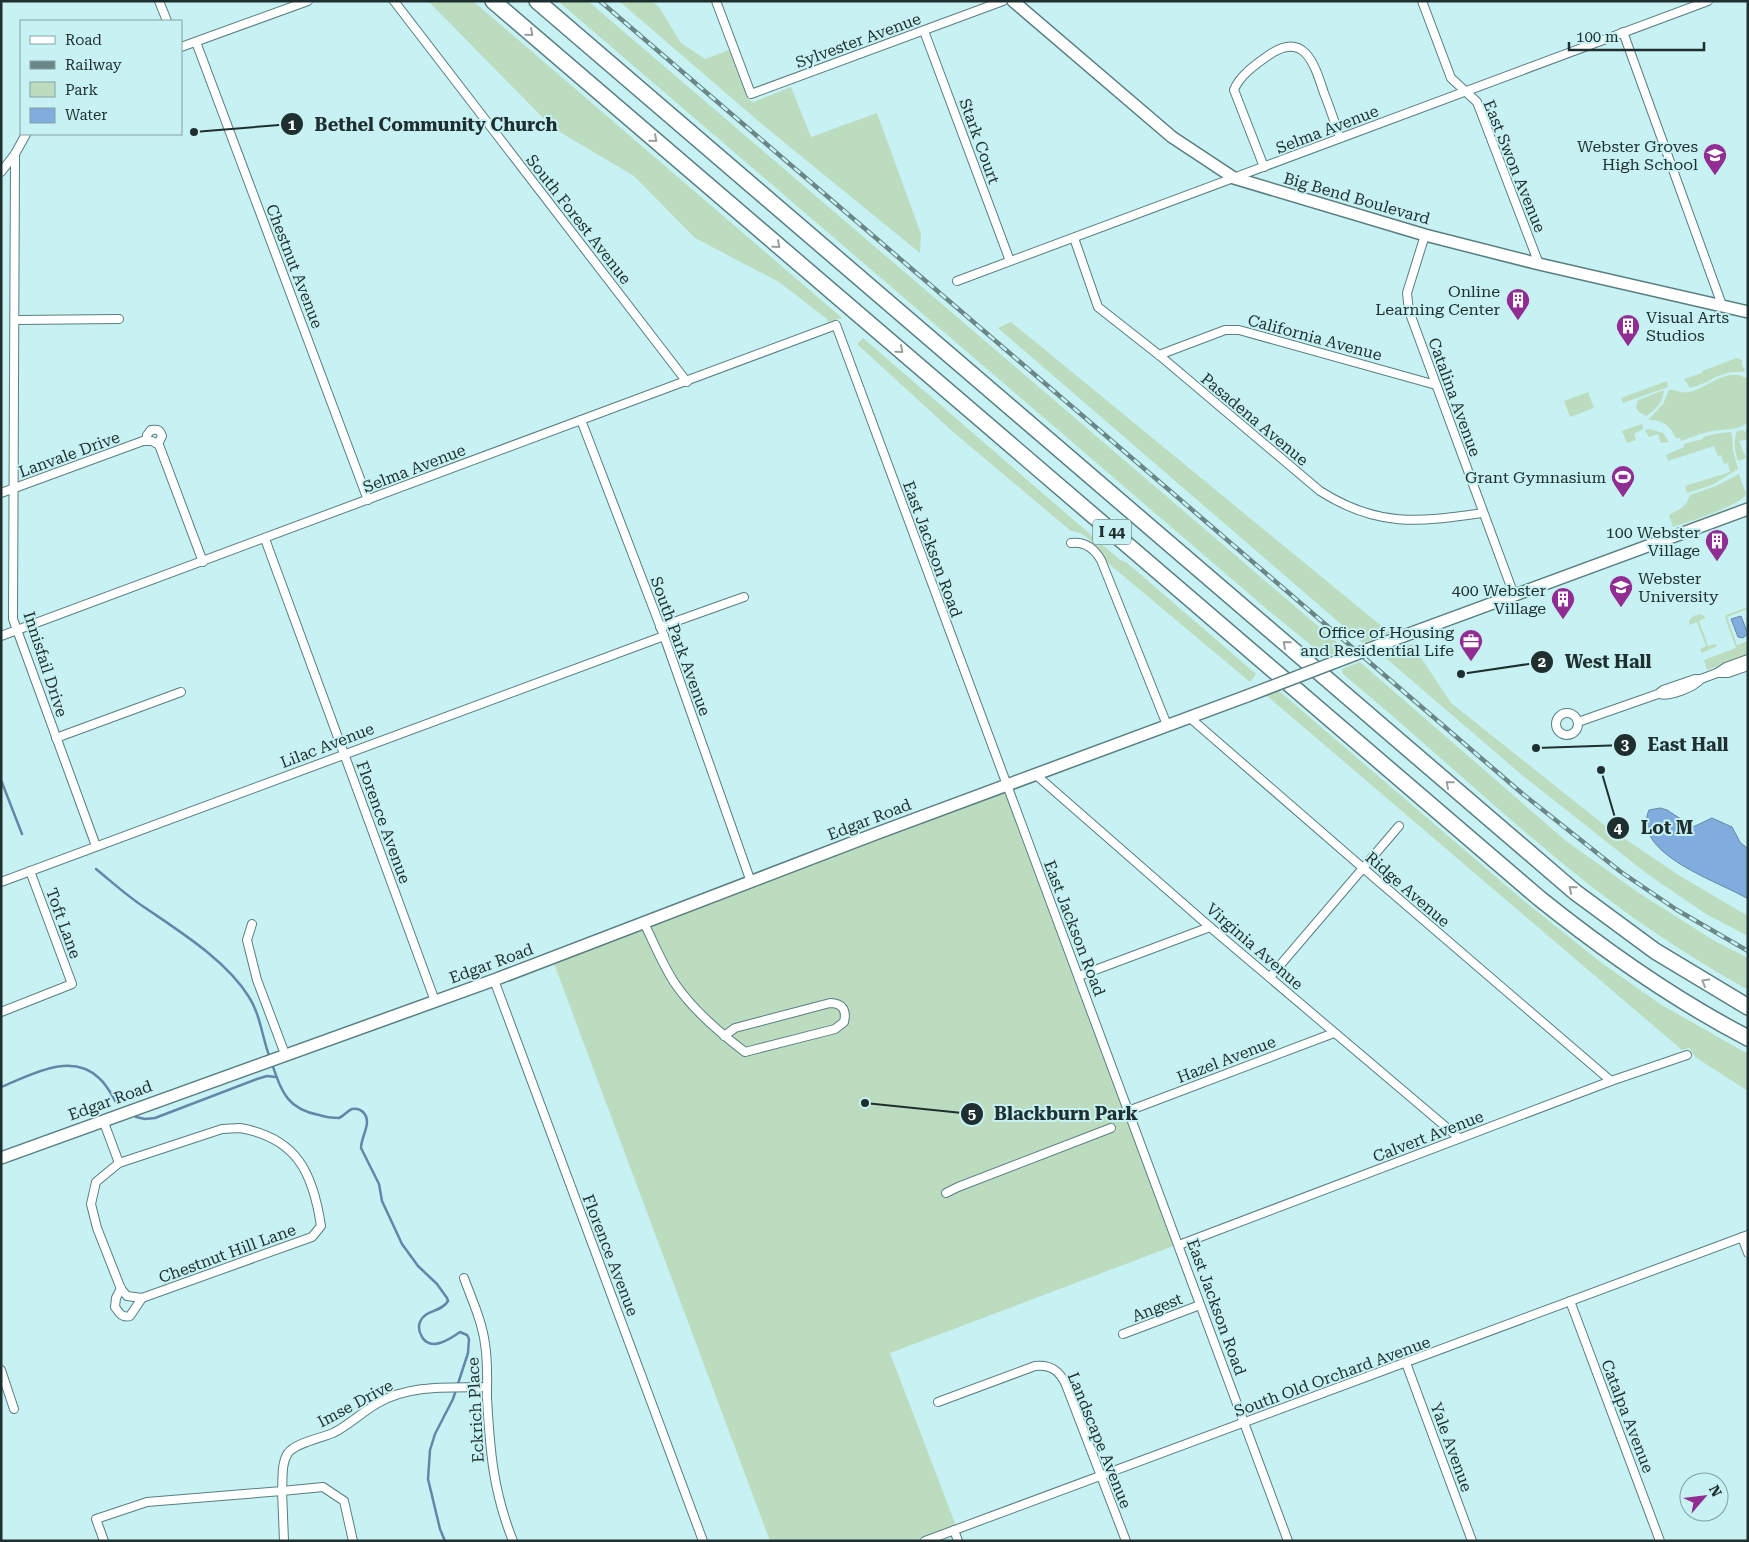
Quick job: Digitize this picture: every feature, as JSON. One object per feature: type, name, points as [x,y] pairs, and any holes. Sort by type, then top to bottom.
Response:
[{"type":"highway","name":"I 44","points":[[494,1],[1539,898],[1578,930],[1647,979],[1690,1006],[1748,1038]]},
{"type":"highway","name":"I 44","points":[[536,1],[1575,892],[1655,951],[1748,1007]]},
{"type":"street","points":[[159,1],[167,20]]},
{"type":"street","points":[[182,47],[308,1]]},
{"type":"street","name":"South Forest Avenue","points":[[394,1],[687,382]]},
{"type":"street","name":"Sylvester Avenue","points":[[716,1],[751,94],[1002,1]]},
{"type":"street","name":"Big Bend Boulevard","points":[[1014,1],[1172,137],[1234,178],[1425,234],[1539,264],[1747,311]]},
{"type":"street","name":"East Swon Avenue","points":[[1422,1],[1451,78],[1477,102],[1539,264]]},
{"type":"street","name":"Selma Avenue","points":[[956,281],[1708,1]]},
{"type":"street","name":"Stark Court","points":[[924,31],[1010,261]]},
{"type":"street","points":[[1623,32],[1722,305]]},
{"type":"street","name":"Chestnut Avenue","points":[[196,42],[368,500]]},
{"type":"street","points":[[1264,167],[1234,90],[1237,82],[1261,60],[1279,49],[1291,46],[1297,47],[1310,57],[1340,138]]},
{"type":"street","points":[[1,172],[15,154],[25,135]]},
{"type":"street","name":"Innisfail Drive","points":[[15,154],[16,320],[12,489],[13,619],[96,846]]},
{"type":"street","name":"Catalina Avenue","points":[[1425,234],[1407,293],[1410,317],[1514,595]]},
{"type":"street","name":"Pasadena Avenue","points":[[1074,238],[1098,307],[1320,491],[1340,504],[1364,513],[1403,520],[1429,520],[1483,513]]},
{"type":"street","points":[[16,320],[119,319]]},
{"type":"street","name":"Selma Avenue","points":[[1,636],[836,325]]},
{"type":"street","name":"East Jackson Road","points":[[836,325],[1288,1541]]},
{"type":"street","name":"California Avenue","points":[[1159,356],[1225,330],[1239,330],[1436,385]]},
{"type":"street","name":"South Park Avenue","points":[[580,420],[664,636],[751,882]]},
{"type":"street","name":"Lanvale Drive","points":[[1,493],[152,442],[203,562]]},
{"type":"street","name":"Edgar Road","points":[[1,1158],[276,1057],[494,980],[1006,784],[1747,510]]},
{"type":"street","name":"Florence Avenue","points":[[265,539],[436,1001]]},
{"type":"street","points":[[1071,543],[1079,542],[1088,546],[1098,555],[1168,725]]},
{"type":"street","points":[[660,627],[744,597]]},
{"type":"street","name":"Lilac Avenue","points":[[1,882],[664,636]]},
{"type":"street","points":[[1578,722],[1658,694],[1662,690],[1717,673],[1726,667],[1748,659]]},
{"type":"street","points":[[1717,673],[1728,673],[1748,666]]},
{"type":"street","points":[[56,738],[181,692]]},
{"type":"street","name":"Ridge Avenue","points":[[1190,717],[1611,1081]]},
{"type":"street","name":"Virginia Avenue","points":[[1035,774],[1210,927],[1459,1138]]},
{"type":"street","points":[[1270,977],[1399,826]]},
{"type":"street","name":"Toft Lane","points":[[1,1012],[72,984],[30,871]]},
{"type":"street","points":[[644,923],[675,985],[724,1036],[745,1052],[834,1029],[844,1022],[845,1011],[837,1003],[830,1003],[735,1028],[724,1036]]},
{"type":"street","points":[[252,924],[247,940],[276,1057]]},
{"type":"street","points":[[1079,976],[1210,927]]},
{"type":"street","name":"Florence Avenue","points":[[494,980],[703,1541]]},
{"type":"street","name":"Hazel Avenue","points":[[1128,1111],[1334,1033]]},
{"type":"street","name":"Calvert Avenue","points":[[1179,1245],[1611,1081],[1687,1055]]},
{"type":"street","points":[[103,1120],[120,1163]]},
{"type":"street","name":"Chestnut Hill Lane","points":[[240,1128],[258,1131],[284,1145],[295,1154],[312,1188],[321,1226],[312,1237],[142,1298],[127,1296],[120,1288],[97,1228],[91,1204],[96,1182],[120,1163],[222,1129],[240,1128]]},
{"type":"street","points":[[946,1193],[1112,1128]]},
{"type":"street","points":[[1745,1236],[1748,1253]]},
{"type":"street","name":"South Old Orchard Avenue","points":[[925,1541],[1745,1236]]},
{"type":"street","name":"Eckrich Place","points":[[464,1278],[481,1323],[486,1346],[490,1450],[493,1476],[498,1498],[513,1541]]},
{"type":"street","name":"Chestnut Hill Lane","points":[[120,1288],[115,1307],[121,1315],[130,1316],[142,1298]]},
{"type":"street","name":"Catalpa Avenue","points":[[1570,1301],[1660,1541]]},
{"type":"street","name":"Angest","points":[[1123,1334],[1200,1305]]},
{"type":"street","name":"Yale Avenue","points":[[1406,1363],[1472,1541]]},
{"type":"street","name":"Landscape Avenue","points":[[938,1402],[1035,1366],[1043,1365],[1057,1370],[1064,1380],[1126,1541]]},
{"type":"street","points":[[1,1370],[14,1409]]},
{"type":"street","name":"Imse Drive","points":[[284,1541],[283,1463],[289,1452],[295,1447],[332,1433],[378,1403],[400,1393],[420,1389],[487,1387]]},
{"type":"street","points":[[104,1541],[96,1519],[147,1502],[324,1487],[344,1501],[353,1541]]},
{"type":"street","points":[[954,1530],[958,1541]]},
{"type":"green space","points":[[428,1],[473,1],[842,318],[828,322],[827,319],[779,282],[695,238],[634,176],[553,128]]},
{"type":"green space","points":[[558,1],[588,1],[1346,650],[1327,658],[1268,610]]},
{"type":"green space","points":[[619,1],[652,1],[659,7],[681,43],[705,59],[729,50],[749,100],[753,102],[791,87],[811,137],[877,113],[921,234],[920,253],[763,125]]},
{"type":"green space","points":[[1011,322],[1390,633],[1363,643],[998,328]]},
{"type":"green space","points":[[863,338],[1120,560],[1126,562],[1256,674],[1250,682],[1102,558],[1093,543],[1086,536],[1071,531],[952,431],[857,344]]},
{"type":"green space","points":[[1737,358],[1742,360],[1745,370],[1743,372],[1721,375],[1690,388],[1684,379],[1702,373],[1702,371]]},
{"type":"green space","points":[[1731,375],[1739,375],[1748,379],[1748,422],[1744,425],[1734,429],[1705,433],[1681,441],[1662,422],[1648,420],[1663,404],[1669,390],[1689,392]]},
{"type":"green space","points":[[1667,381],[1668,387],[1623,403],[1621,398]]},
{"type":"green space","points":[[1664,390],[1661,402],[1653,411],[1646,416],[1639,412],[1636,408],[1638,400]]},
{"type":"green space","points":[[1588,392],[1594,408],[1570,417],[1564,401]]},
{"type":"green space","points":[[1642,424],[1643,429],[1634,434],[1636,440],[1627,443],[1622,431]]},
{"type":"green space","points":[[1650,429],[1663,433],[1669,442],[1661,443],[1658,434],[1649,437],[1645,430]]},
{"type":"green space","points":[[1748,429],[1748,439],[1739,441],[1746,458],[1738,461],[1735,438],[1737,431],[1743,430],[1744,432]]},
{"type":"green space","points":[[1731,432],[1733,451],[1738,469],[1712,485],[1687,493],[1685,486],[1730,472],[1728,463],[1724,464],[1721,455],[1718,456],[1714,446],[1668,461],[1666,455],[1684,447],[1684,444],[1703,439],[1703,437]]},
{"type":"green space","points":[[1739,474],[1746,494],[1742,499],[1713,513],[1673,527],[1669,515],[1684,506],[1690,495],[1716,486]]},
{"type":"green space","points":[[1748,607],[1748,609],[1727,617],[1737,645],[1748,641],[1748,656],[1707,670],[1704,660],[1736,648],[1725,617],[1726,615]]},
{"type":"green space","points":[[1701,614],[1706,618],[1699,621],[1708,646],[1715,644],[1717,646],[1702,653],[1700,649],[1706,646],[1697,622],[1689,625],[1689,621],[1693,616]]},
{"type":"green space","points":[[1412,644],[1451,703],[1603,824],[1680,876],[1748,916],[1748,936],[1706,914],[1646,873],[1522,775],[1381,654]]},
{"type":"green space","points":[[1360,662],[1566,841],[1639,893],[1713,940],[1748,958],[1748,990],[1632,917],[1588,884],[1539,843],[1343,674],[1342,669]]},
{"type":"green space","points":[[1279,691],[1524,901],[1599,961],[1660,1004],[1748,1054],[1748,1091],[1695,1057],[1690,1048],[1682,1050],[1266,695]]},
{"type":"green space","points":[[1005,788],[1176,1245],[890,1353],[956,1526],[915,1541],[770,1541],[553,961]]},
{"type":"water","points":[[1741,616],[1748,634],[1743,638],[1738,637],[1731,619]]},
{"type":"water","points":[[1660,808],[1667,810],[1693,827],[1712,818],[1732,827],[1740,842],[1748,849],[1748,899],[1681,865],[1665,853],[1653,840],[1647,826],[1649,810]]},
{"type":"waterway","points":[[1,780],[22,834]]},
{"type":"waterway","points":[[96,869],[132,898],[201,947],[228,971],[239,983],[253,1004],[270,1058]]},
{"type":"waterway","points":[[272,1064],[287,1098],[300,1108],[308,1112],[334,1118],[339,1118],[352,1109],[358,1109],[366,1116],[367,1125],[361,1148],[379,1184],[382,1201],[402,1244],[418,1266],[437,1284],[448,1301],[441,1308],[422,1318],[419,1326],[421,1335],[430,1344],[441,1343],[460,1332],[467,1335],[469,1339],[468,1353],[453,1399],[435,1434],[430,1450],[428,1479],[440,1529],[445,1541]]},
{"type":"waterway","points":[[1,1087],[51,1068],[76,1066],[88,1070],[99,1078],[117,1104]]},
{"type":"waterway","points":[[136,1117],[145,1119],[155,1118],[257,1079],[267,1076],[276,1077]]},
{"type":"railway","points":[[600,1],[1524,795],[1621,872],[1677,910],[1748,951]]},
{"type":"place","name":"Bethel Community Church","points":[[194,132]]},
{"type":"place","name":"Webster Groves High School","points":[[1715,176]]},
{"type":"place","name":"Online Learning Center","points":[[1518,321]]},
{"type":"place","name":"Visual Arts Studios","points":[[1628,347]]},
{"type":"place","name":"Grant Gymnasium","points":[[1623,498]]},
{"type":"place","name":"100 Webster Village","points":[[1717,562]]},
{"type":"place","name":"Webster University","points":[[1621,608]]},
{"type":"place","name":"400 Webster Village","points":[[1563,620]]},
{"type":"place","name":"Office of Housing and Residential Life","points":[[1471,662]]},
{"type":"place","name":"West Hall","points":[[1461,674]]},
{"type":"place","name":"East Hall","points":[[1536,748]]},
{"type":"place","name":"Lot M","points":[[1601,770]]},
{"type":"place","name":"Blackburn Park","points":[[865,1103]]}]
